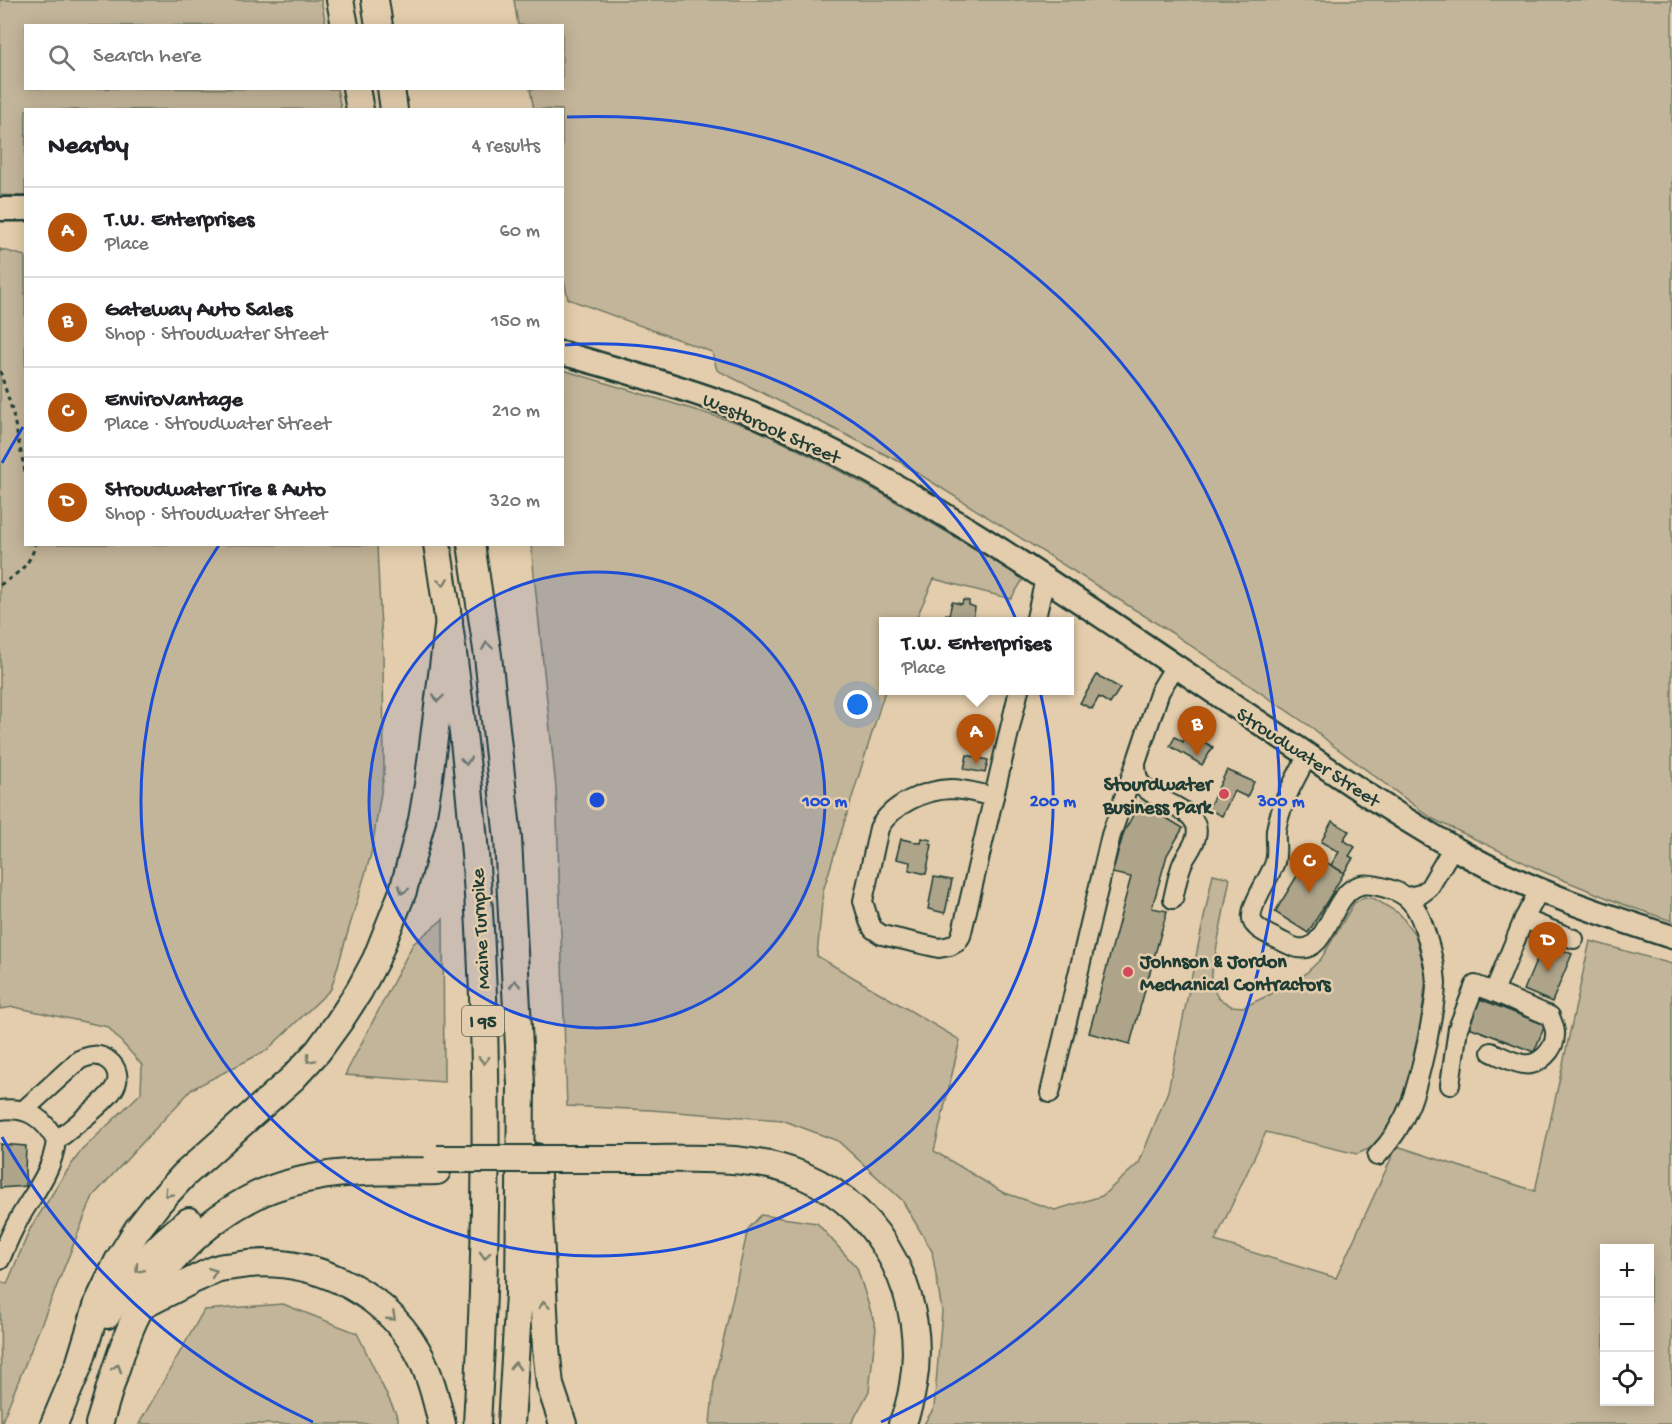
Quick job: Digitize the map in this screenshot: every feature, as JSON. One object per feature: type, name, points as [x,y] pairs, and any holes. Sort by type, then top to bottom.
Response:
[{"type":"highway","points":[[340,0],[345,24]]},
{"type":"highway","points":[[375,0],[379,24]]},
{"type":"highway","points":[[356,90],[360,108]]},
{"type":"highway","points":[[391,90],[394,108]]},
{"type":"highway","name":"Maine Turnpike","points":[[437,546],[457,680],[476,858],[482,949],[486,1212],[477,1424]]},
{"type":"highway","name":"Maine Turnpike","points":[[471,546],[488,656],[508,839],[521,1084],[519,1294],[511,1424]]},
{"type":"highway","points":[[54,1424],[79,1365],[98,1303],[118,1261],[137,1230],[184,1175],[293,1078],[318,1051],[359,991],[376,959],[403,891],[422,820],[449,620]]},
{"type":"highway","points":[[521,1084],[534,1105],[546,1348],[550,1385],[563,1424]]},
{"type":"highway","points":[[79,1365],[113,1305],[134,1276],[164,1243],[185,1224],[214,1204],[246,1186],[271,1176],[315,1164],[370,1159],[437,1165],[651,1165],[733,1160],[769,1164],[819,1183],[835,1193],[862,1216],[895,1260],[909,1295],[916,1331],[916,1368],[910,1404],[902,1424]]},
{"type":"highway","points":[[99,1424],[122,1354],[142,1306],[173,1259],[198,1233],[227,1211],[259,1194],[294,1182],[329,1175],[437,1165]]},
{"type":"highway","points":[[651,1165],[766,1176],[801,1188],[847,1218],[871,1245],[880,1260],[896,1293],[901,1311],[905,1366],[898,1402],[890,1424]]},
{"type":"highway","points":[[142,1306],[216,1269],[251,1263],[287,1264],[322,1273],[364,1293],[398,1323],[419,1353],[433,1387],[442,1424]]},
{"type":"main road","points":[[0,208],[24,209]]},
{"type":"main road","name":"Westbrook Street","points":[[564,354],[699,394],[762,418],[863,468],[968,531]]},
{"type":"main road","name":"Stroudwater Street","points":[[968,531],[1045,579],[1373,798],[1453,847],[1577,905],[1672,937]]},
{"type":"lane","points":[[1036,617],[1045,579]]},
{"type":"lane","points":[[1050,1093],[1111,835],[1160,690],[1175,666]]},
{"type":"lane","points":[[993,797],[959,790],[940,791],[904,803],[886,817],[879,828],[863,901],[873,929],[882,935],[939,948],[950,946],[961,936],[1017,695]]},
{"type":"lane","points":[[1308,755],[1283,807],[1276,830],[1274,864],[1254,906],[1251,914],[1252,922],[1268,934],[1296,948],[1303,949],[1314,945],[1321,938],[1344,895],[1362,884],[1376,885],[1395,890],[1408,897],[1415,906],[1432,956],[1436,982],[1434,1004],[1419,1078],[1405,1118],[1391,1141],[1377,1156]]},
{"type":"lane","points":[[1136,763],[1139,781],[1148,792],[1191,815],[1196,824],[1197,836],[1183,862],[1173,899]]},
{"type":"lane","points":[[1408,897],[1421,894],[1429,888],[1453,847]]},
{"type":"lane","points":[[1494,993],[1524,919],[1540,889]]},
{"type":"lane","points":[[1524,919],[1574,939]]},
{"type":"lane","points":[[1450,1085],[1458,1028],[1475,985],[1550,1016],[1556,1035],[1553,1046],[1546,1056],[1537,1062],[1524,1064],[1491,1052]]},
{"type":"lane","points":[[0,1260],[20,1217],[50,1168],[56,1142],[107,1097],[115,1087],[118,1077],[113,1064],[102,1056],[90,1055],[79,1060],[24,1110]]},
{"type":"lane","points":[[0,1110],[8,1108],[24,1110],[49,1129],[56,1142]]},
{"type":"path","points":[[0,371],[12,410],[24,470]]},
{"type":"path","points":[[0,585],[27,564],[35,546]]},
{"type":"shaded area","points":[[0,0],[321,0],[326,24],[24,24],[24,90],[337,90],[341,108],[24,108],[24,196],[0,195]]},
{"type":"shaded area","points":[[514,0],[1672,0],[1672,921],[1622,904],[1544,872],[1433,819],[1314,729],[1172,633],[900,462],[717,370],[712,352],[568,299],[564,280],[564,108],[534,108],[530,90],[564,90],[564,24],[518,24]]},
{"type":"shaded area","points":[[0,249],[24,256],[24,546],[377,546],[383,654],[384,774],[371,854],[331,989],[267,1050],[192,1089],[93,1196],[1,1424],[0,1281],[7,1284],[30,1229],[81,1151],[141,1093],[142,1065],[108,1027],[14,1007],[0,1009]]},
{"type":"shaded area","points":[[564,370],[751,427],[881,493],[1024,578],[1011,599],[934,579],[917,617],[879,617],[879,695],[884,695],[823,891],[817,956],[960,1040],[934,1151],[1002,1192],[1055,1210],[1102,1196],[1139,1163],[1168,1091],[1213,874],[1230,878],[1210,982],[1218,998],[1231,1006],[1244,1007],[1303,976],[1321,959],[1354,903],[1364,897],[1375,899],[1400,914],[1416,936],[1426,977],[1418,1046],[1406,1099],[1392,1128],[1373,1147],[1357,1154],[1266,1132],[1215,1241],[1336,1278],[1397,1146],[1535,1191],[1590,941],[1672,964],[1672,1424],[924,1424],[934,1408],[942,1311],[932,1251],[902,1200],[838,1141],[782,1120],[567,1106],[556,788],[531,546],[564,546]]},
{"type":"shaded area","points":[[443,919],[444,1082],[345,1075],[413,944]]},
{"type":"shaded area","points":[[761,1215],[817,1223],[857,1268],[876,1328],[869,1391],[851,1424],[710,1424],[714,1382],[748,1229]]},
{"type":"shaded area","points":[[283,1304],[357,1333],[398,1418],[398,1424],[139,1424],[204,1310]]},
{"type":"building","points":[[963,600],[969,601],[969,605],[975,607],[974,617],[946,617],[946,614],[949,615],[952,602],[962,604]]},
{"type":"building","points":[[1097,675],[1120,688],[1110,704],[1099,697],[1092,709],[1080,703]]},
{"type":"building","points":[[1188,733],[1213,747],[1202,765],[1170,746],[1175,737],[1183,742]]},
{"type":"building","points":[[967,755],[988,760],[985,773],[964,769]]},
{"type":"building","name":"Stourdwater Business Park","points":[[1227,770],[1254,782],[1247,797],[1234,791],[1222,816],[1208,809]]},
{"type":"building","name":"Johnson & Jordon Mechanical Contractors","points":[[1140,802],[1183,828],[1167,855],[1152,908],[1167,911],[1130,1044],[1089,1033],[1131,877],[1112,873],[1124,832]]},
{"type":"building","points":[[1332,821],[1349,831],[1343,840],[1355,847],[1349,856],[1353,858],[1344,873],[1331,865],[1339,852],[1321,842]]},
{"type":"building","points":[[922,838],[931,840],[932,845],[926,874],[909,870],[910,862],[896,859],[901,839],[921,843]]},
{"type":"building","points":[[1311,853],[1344,873],[1308,933],[1275,912]]},
{"type":"building","points":[[934,877],[952,880],[945,913],[928,909]]},
{"type":"building","points":[[1544,942],[1572,954],[1552,1002],[1524,990]]},
{"type":"building","points":[[1480,999],[1545,1025],[1534,1052],[1469,1027]]},
{"type":"building","points":[[0,1144],[26,1146],[26,1186],[0,1188]]},
{"type":"place","name":"Gateway Auto Sales","points":[[1197,756]]},
{"type":"place","name":"T.W. Enterprises","points":[[976,764]]},
{"type":"place","name":"Stourdwater Business Park","points":[[1224,794]]},
{"type":"place","name":"EnviroVantage","points":[[1309,893]]},
{"type":"place","name":"Johnson & Jordon Mechanical Contractors","points":[[1128,972]]},
{"type":"place","name":"Stroudwater Tire & Auto","points":[[1548,972]]}]
